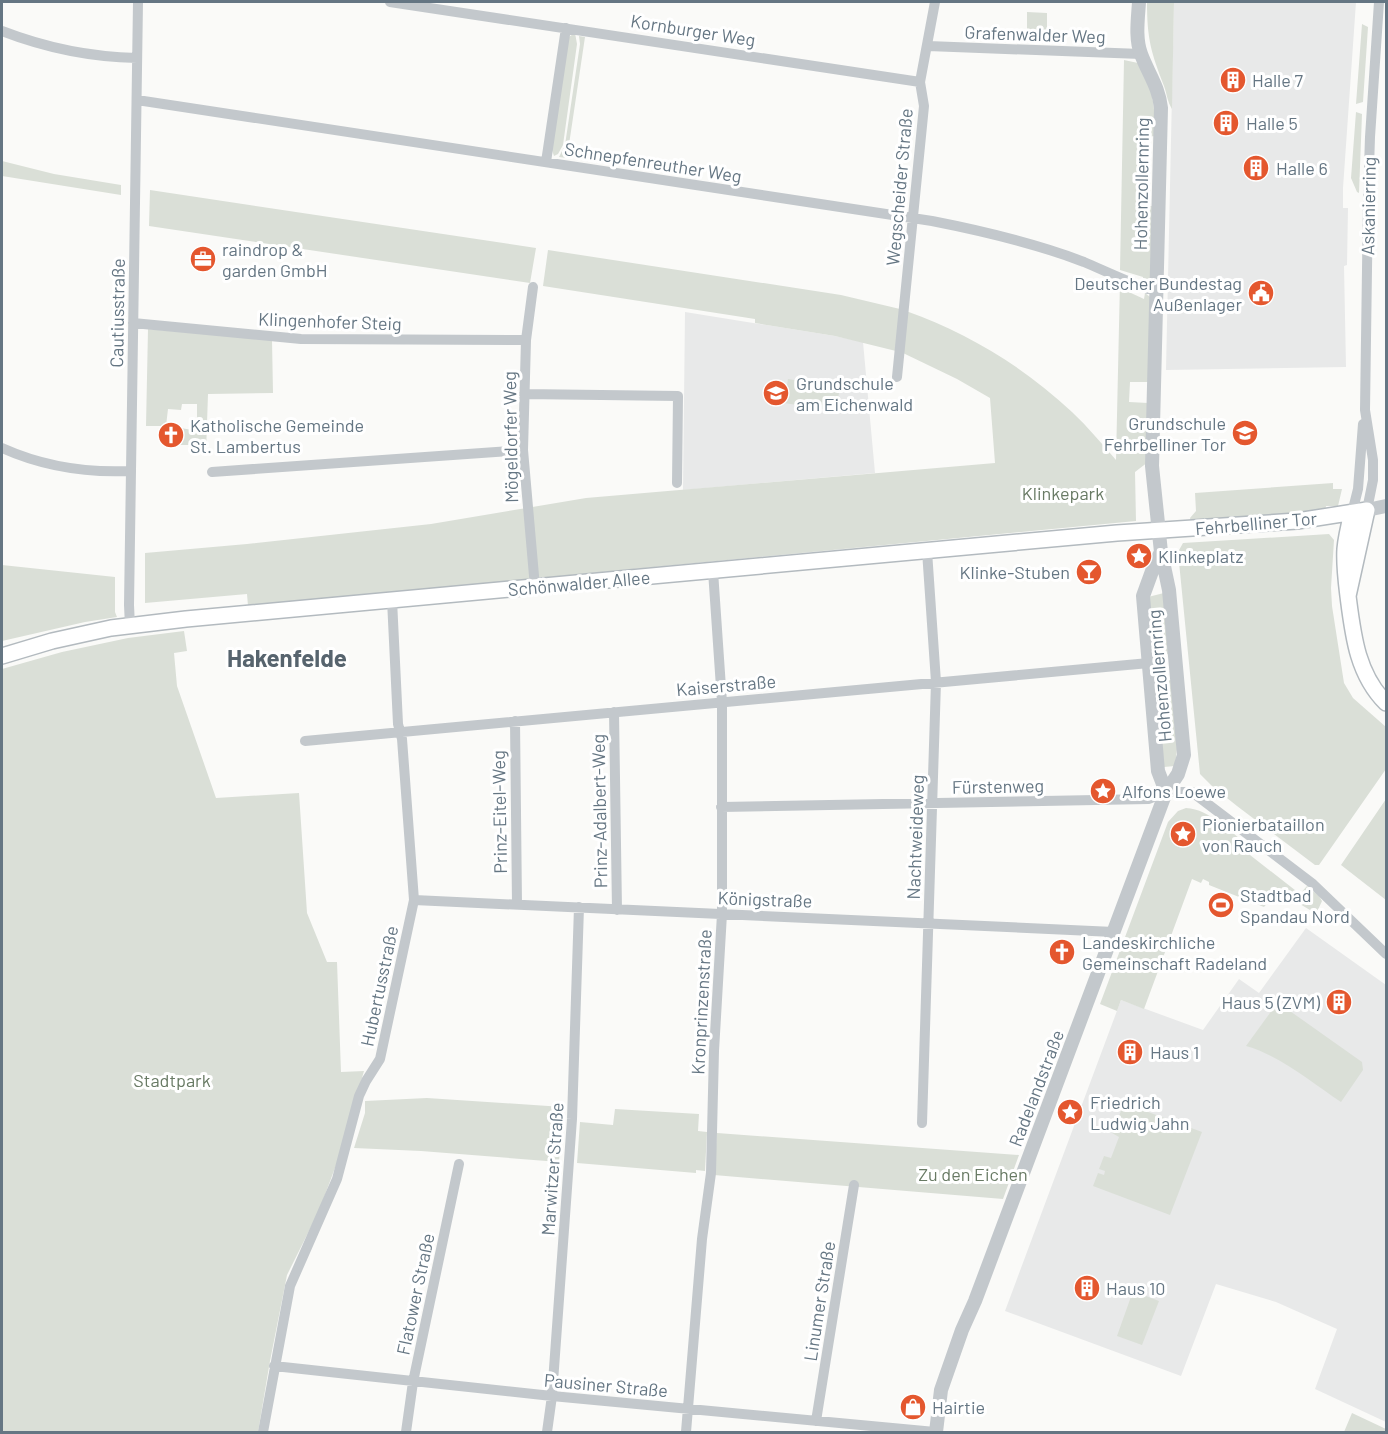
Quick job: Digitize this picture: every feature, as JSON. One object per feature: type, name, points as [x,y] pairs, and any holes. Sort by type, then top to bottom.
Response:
[{"type":"main road","name":"Fehrbelliner Tor","points":[[1159,530],[1297,522],[1359,511]]},
{"type":"main road","name":"Askanierring","points":[[1359,511],[1345,549],[1345,576],[1352,632],[1359,661],[1369,680],[1386,703]]},
{"type":"main road","name":"Schönwalder Allee","points":[[2,656],[52,641],[130,626],[1159,530]]},
{"type":"street","name":"Cautiusstraße","points":[[130,626],[130,471],[138,2]]},
{"type":"street","name":"Kornburger Weg","points":[[390,2],[920,82]]},
{"type":"street","name":"Wegscheider Straße","points":[[897,377],[924,106],[920,82],[935,2]]},
{"type":"street","name":"Hohenzollernring","points":[[1139,2],[1138,41],[1141,54],[1157,88],[1161,108],[1152,466],[1161,552],[1169,590],[1184,755],[1178,774],[1166,792]]},
{"type":"street","name":"Askanierring","points":[[1359,511],[1358,489],[1365,410],[1370,137],[1379,2]]},
{"type":"street","points":[[546,162],[566,28]]},
{"type":"street","points":[[2,32],[65,50],[137,58]]},
{"type":"street","name":"Grafenwalder Weg","points":[[927,46],[1141,54]]},
{"type":"street","name":"Schnepfenreuther Weg","points":[[137,100],[912,218],[1016,241],[1083,262],[1148,289],[1156,289]]},
{"type":"street","name":"Mögeldorfer Weg","points":[[533,287],[525,340],[523,450],[535,587]]},
{"type":"street","name":"Klingenhofer Steig","points":[[133,323],[301,339],[525,340]]},
{"type":"street","points":[[524,394],[678,396],[677,483]]},
{"type":"street","points":[[2,448],[33,461],[54,466],[130,471]]},
{"type":"street","points":[[212,472],[523,450]]},
{"type":"street","points":[[1359,511],[1386,506]]},
{"type":"street","name":"Nachtweideweg","points":[[922,1123],[936,682],[927,551]]},
{"type":"street","name":"Hohenzollernring","points":[[1161,552],[1143,596],[1158,771],[1166,792]]},
{"type":"street","name":"Kronprinzenstraße","points":[[686,1432],[699,1269],[711,1173],[714,1051],[722,914],[722,702],[713,571]]},
{"type":"street","name":"Hubertusstraße","points":[[263,1432],[292,1279],[337,1179],[359,1096],[380,1059],[414,900],[398,724],[392,600]]},
{"type":"street","name":"Kaiserstraße","points":[[305,741],[1149,663]]},
{"type":"street","name":"Prinz-Adalbert-Weg","points":[[614,712],[617,910]]},
{"type":"street","name":"Prinz-Eitel-Weg","points":[[515,721],[517,904]]},
{"type":"street","points":[[1166,792],[1192,792],[1312,884],[1386,954]]},
{"type":"street","name":"Fürstenweg","points":[[721,807],[1149,799],[1166,792]]},
{"type":"street","name":"Radelandstraße","points":[[936,1432],[941,1390],[1166,792]]},
{"type":"street","name":"Königstraße","points":[[414,900],[1114,932]]},
{"type":"street","name":"Marwitzer Straße","points":[[547,1432],[552,1396],[572,1119],[579,907]]},
{"type":"street","name":"Flatower Straße","points":[[406,1432],[413,1382],[459,1164]]},
{"type":"street","name":"Linumer Straße","points":[[816,1421],[854,1185]]},
{"type":"street","name":"Pausiner Straße","points":[[274,1366],[552,1396],[936,1432]]},
{"type":"shaded area","points":[[1174,2],[1356,2],[1343,188],[1343,208],[1348,208],[1347,265],[1344,266],[1346,367],[1166,370]]},
{"type":"shaded area","name":"Grundschule am Eichenwald","points":[[685,312],[863,342],[875,473],[683,490]]},
{"type":"shaded area","points":[[1306,928],[1386,985],[1386,1422],[1315,1389],[1337,1329],[1276,1302],[1216,1284],[1181,1376],[1005,1311],[1121,1000],[1203,1030],[1239,979],[1259,993]]},
{"type":"green space","points":[[1147,2],[1174,2],[1172,109],[1151,45]]},
{"type":"green space","points":[[1027,12],[1047,13],[1047,32],[1027,31]]},
{"type":"green space","points":[[1362,24],[1368,27],[1363,102],[1356,104]]},
{"type":"green space","points":[[575,33],[577,44],[563,145],[558,154],[554,156],[552,150],[567,38]]},
{"type":"green space","points":[[579,36],[585,37],[567,158],[559,157],[565,145],[580,44]]},
{"type":"green space","points":[[1124,60],[1138,63],[1150,89],[1154,107],[1155,136],[1146,137],[1144,206],[1153,206],[1151,277],[1148,284],[1143,283],[1143,277],[1120,270]]},
{"type":"green space","points":[[1356,112],[1362,114],[1359,193],[1351,178]]},
{"type":"green space","points":[[2,161],[54,174],[121,185],[121,195],[2,176]]},
{"type":"green space","points":[[150,190],[536,248],[530,283],[149,226]]},
{"type":"green space","points":[[548,250],[841,295],[900,309],[896,351],[835,336],[755,323],[755,319],[543,286]]},
{"type":"green space","name":"Klinkepark","points":[[1120,281],[1131,286],[1131,293],[1144,299],[1145,293],[1150,297],[1148,382],[1130,382],[1129,402],[1148,403],[1148,462],[1135,472],[1136,521],[248,606],[247,594],[145,603],[145,553],[431,524],[586,498],[995,463],[990,398],[903,353],[906,311],[973,341],[1035,380],[1072,412],[1116,460]]},
{"type":"green space","points":[[148,329],[272,340],[273,393],[208,394],[206,453],[197,450],[196,445],[179,445],[180,428],[193,430],[197,427],[197,404],[182,404],[181,410],[168,409],[166,426],[146,426]]},
{"type":"green space","points":[[788,379],[840,387],[836,411],[784,403]]},
{"type":"green space","points":[[1333,483],[1333,489],[1342,489],[1338,506],[1326,506],[1325,512],[1191,522],[1190,518],[1196,511],[1195,493]]},
{"type":"green space","points":[[1329,534],[1334,540],[1332,606],[1344,683],[1353,698],[1386,727],[1386,769],[1319,865],[1315,865],[1237,806],[1200,774],[1178,552],[1183,543]]},
{"type":"green space","points":[[2,565],[115,577],[117,617],[2,641]]},
{"type":"green space","points":[[1164,593],[1170,654],[1153,655],[1148,597]]},
{"type":"green space","name":"Stadtpark","points":[[184,631],[187,651],[174,653],[177,686],[216,798],[299,793],[307,913],[327,962],[337,962],[341,1072],[364,1071],[339,1157],[319,1211],[287,1275],[258,1432],[2,1432],[2,669],[62,652],[128,638]]},
{"type":"green space","points":[[1172,680],[1177,749],[1175,766],[1164,767],[1156,681]]},
{"type":"green space","points":[[1386,799],[1386,900],[1341,865]]},
{"type":"green space","points":[[1186,808],[1195,809],[1221,823],[1251,848],[1250,855],[1300,894],[1307,886],[1322,901],[1315,913],[1278,891],[1264,907],[1209,885],[1209,882],[1203,879],[1201,883],[1192,879],[1144,1009],[1121,1000],[1117,1011],[1100,1004],[1168,822],[1178,811]]},
{"type":"green space","points":[[1280,1004],[1362,1062],[1363,1070],[1341,1102],[1284,1063],[1246,1046],[1275,1006]]},
{"type":"green space","points":[[427,1098],[563,1107],[559,1162],[354,1148],[365,1113],[365,1101]]},
{"type":"green space","points":[[1124,1103],[1202,1132],[1170,1215],[1093,1186],[1098,1173],[1104,1175],[1105,1171],[1099,1169],[1104,1156],[1111,1158],[1119,1137],[1112,1133],[1117,1120],[1124,1122],[1125,1119],[1119,1116]]},
{"type":"green space","points":[[615,1109],[699,1114],[698,1131],[707,1132],[705,1171],[696,1170],[696,1173],[577,1163],[580,1122],[613,1125]]},
{"type":"green space","name":"Zu den Eichen","points":[[717,1133],[1019,1155],[1003,1199],[714,1175]]},
{"type":"green space","points":[[1133,1291],[1159,1301],[1142,1345],[1117,1336]]},
{"type":"green space","points":[[1352,1413],[1386,1429],[1386,1432],[1344,1432]]},
{"type":"place","name":"Halle 7","points":[[1233,80]]},
{"type":"place","name":"Halle 5","points":[[1226,123]]},
{"type":"place","name":"Halle 6","points":[[1256,168]]},
{"type":"place","name":"raindrop & garden GmbH","points":[[203,259]]},
{"type":"place","name":"Deutscher Bundestag Außenlager","points":[[1261,293]]},
{"type":"place","name":"Grundschule am Eichenwald","points":[[776,393]]},
{"type":"place","name":"Grundschule Fehrbelliner Tor","points":[[1245,433]]},
{"type":"place","name":"Katholische Gemeinde St. Lambertus","points":[[171,435]]},
{"type":"place","name":"Klinkeplatz","points":[[1139,556]]},
{"type":"place","name":"Klinke-Stuben","points":[[1089,572]]},
{"type":"place","name":"Alfons Loewe","points":[[1103,791]]},
{"type":"place","name":"Pionierbataillon von Rauch","points":[[1183,834]]},
{"type":"place","name":"Stadtbad Spandau Nord","points":[[1221,905]]},
{"type":"place","name":"Landeskirchliche Gemeinschaft Radeland","points":[[1062,952]]},
{"type":"place","name":"Haus 5 (ZVM)","points":[[1339,1002]]},
{"type":"place","name":"Haus 1","points":[[1130,1052]]},
{"type":"place","name":"Friedrich Ludwig Jahn","points":[[1070,1112]]},
{"type":"place","name":"Haus 10","points":[[1087,1288]]},
{"type":"place","name":"Hairtie","points":[[913,1407]]},
{"type":"district","name":"Hakenfelde","points":[[287,657]]}]
